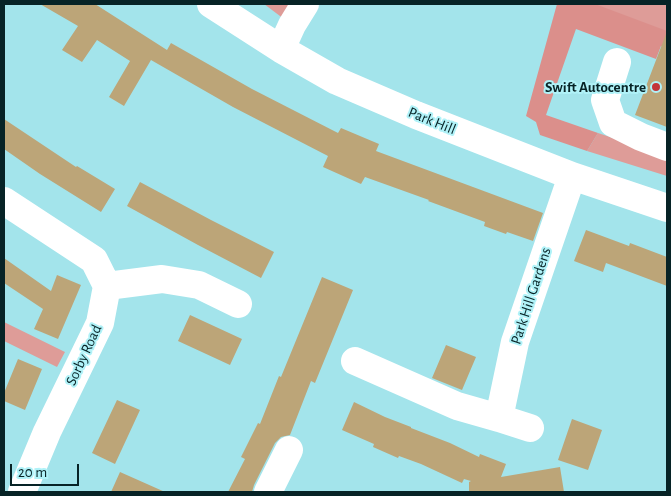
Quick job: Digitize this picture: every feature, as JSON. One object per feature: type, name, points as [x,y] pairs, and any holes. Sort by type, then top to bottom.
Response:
[{"type":"street","name":"Park Hill","points":[[213,4],[280,49],[346,85],[416,115],[572,176],[667,208]]},
{"type":"street","points":[[280,49],[305,4]]},
{"type":"street","points":[[617,62],[606,100],[613,123],[667,147]]},
{"type":"street","name":"Park Hill Gardens","points":[[499,418],[515,342],[572,176]]},
{"type":"street","points":[[4,201],[94,260],[107,286],[162,279],[200,284],[238,304]]},
{"type":"street","name":"Sorby Road","points":[[22,492],[47,432],[100,323],[107,286]]},
{"type":"street","points":[[355,361],[457,406],[530,428]]},
{"type":"street","points":[[268,492],[289,450]]},
{"type":"shaded area","points":[[264,4],[305,4],[292,25]]},
{"type":"shaded area","points":[[557,4],[595,4],[667,31],[667,48],[661,46],[656,59],[576,29],[546,115],[598,133],[587,151],[540,135],[536,122],[526,116]]},
{"type":"shaded area","points":[[591,4],[667,4],[667,37]]},
{"type":"shaded area","points":[[598,133],[667,156],[667,176],[587,151]]},
{"type":"shaded area","points":[[4,322],[65,352],[57,367],[4,341]]},
{"type":"building","points":[[40,4],[95,4],[167,50],[171,43],[252,89],[338,133],[341,128],[379,144],[376,151],[543,213],[533,241],[484,226],[485,222],[365,177],[361,184],[323,167],[328,156],[233,107],[151,60],[124,106],[109,97],[130,61],[97,40],[82,62],[62,50],[78,26]]},
{"type":"building","name":"Swift Autocentre","points":[[667,34],[667,127],[635,115]]},
{"type":"building","points":[[4,119],[76,167],[115,189],[101,212],[4,149]]},
{"type":"building","points":[[140,182],[274,252],[261,278],[127,206]]},
{"type":"building","points":[[586,230],[629,246],[630,243],[667,257],[667,286],[606,263],[603,272],[574,261]]},
{"type":"building","points":[[4,258],[51,291],[57,275],[81,285],[58,339],[34,329],[43,309],[4,283]]},
{"type":"building","points":[[322,277],[353,290],[315,383],[311,381],[290,435],[281,437],[275,443],[252,492],[228,492],[245,459],[241,457],[258,423],[260,424],[279,376],[281,377]]},
{"type":"building","points":[[190,315],[242,339],[230,365],[178,341]]},
{"type":"building","points":[[446,345],[476,357],[462,390],[432,378]]},
{"type":"building","points":[[18,359],[42,369],[25,410],[4,401],[4,393]]},
{"type":"building","points":[[117,400],[140,410],[115,464],[92,453]]},
{"type":"building","points":[[354,402],[479,457],[480,454],[506,464],[501,477],[560,467],[564,492],[469,492],[469,482],[471,481],[464,479],[462,483],[421,464],[399,456],[398,458],[373,447],[374,444],[342,430]]},
{"type":"building","points":[[572,419],[602,430],[588,470],[558,460]]},
{"type":"building","points":[[120,472],[165,492],[111,492]]},
{"type":"place","name":"Swift Autocentre","points":[[656,87]]}]
